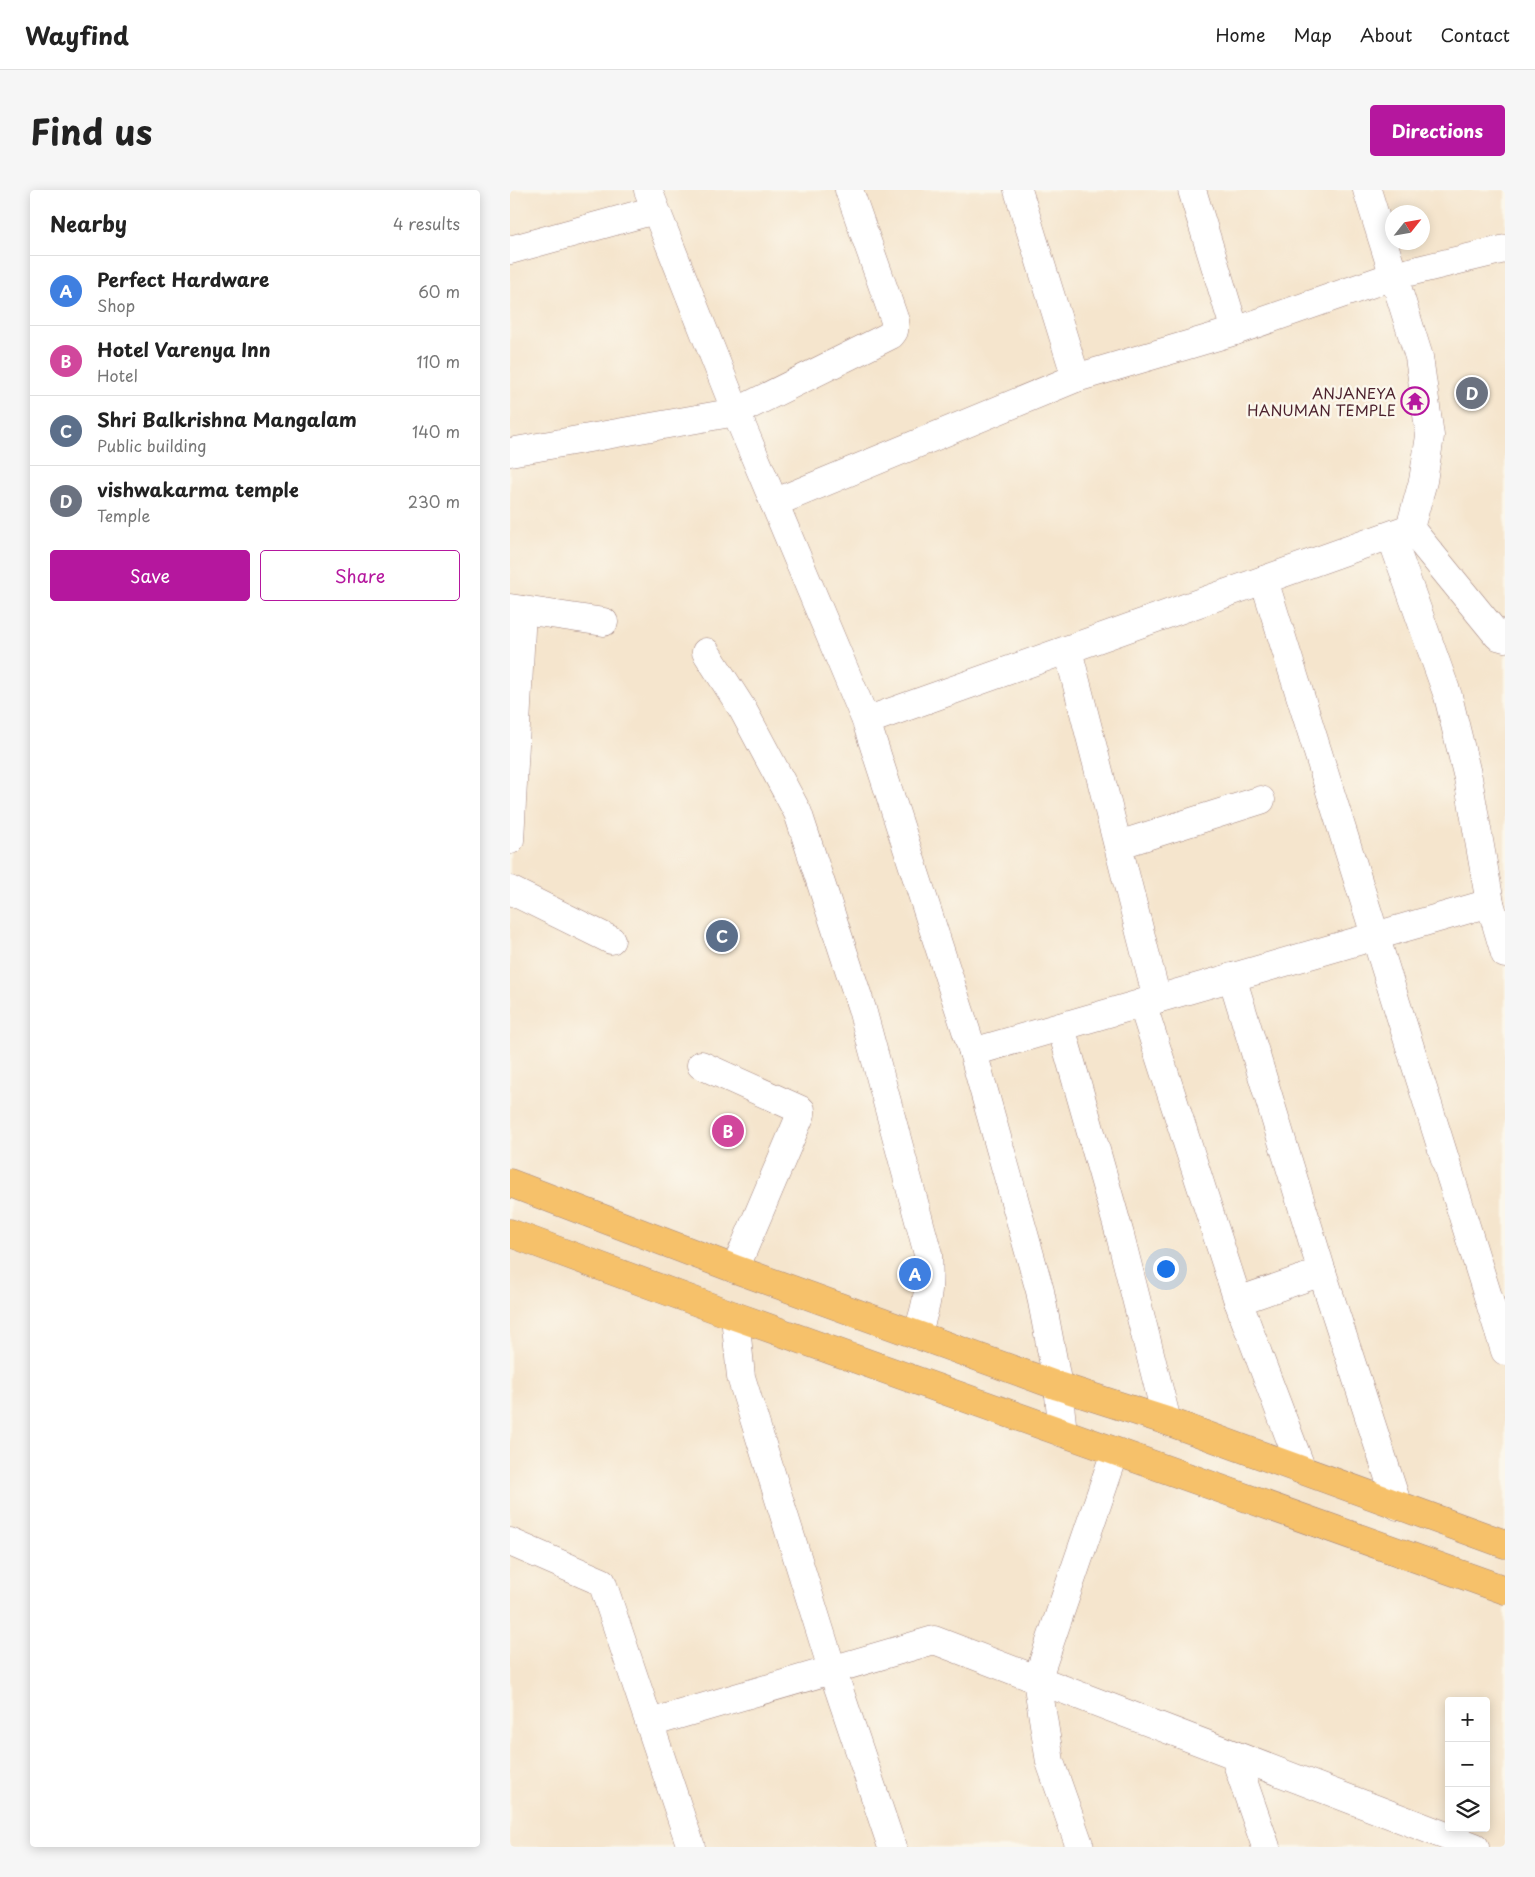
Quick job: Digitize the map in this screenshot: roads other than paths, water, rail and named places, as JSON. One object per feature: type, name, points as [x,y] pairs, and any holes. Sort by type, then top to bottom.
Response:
[{"type":"main road","points":[[510,1183],[735,1269],[1058,1386],[1167,1421],[1505,1544]]},
{"type":"main road","points":[[510,1233],[735,1316],[1505,1590]]},
{"type":"street","points":[[510,452],[736,412],[885,339],[894,331],[895,321],[849,190]]},
{"type":"street","points":[[1018,190],[1076,378]]},
{"type":"street","points":[[1192,190],[1235,331]]},
{"type":"street","points":[[1366,190],[1419,357],[1430,436],[1423,480],[1400,532],[1448,696],[1468,778],[1490,903],[1505,954]]},
{"type":"street","points":[[510,250],[651,200],[736,412],[866,721],[973,1052],[1040,1291],[1058,1386],[1063,1433]]},
{"type":"street","points":[[774,503],[1076,378],[1235,331],[1393,276],[1505,250]]},
{"type":"street","points":[[866,721],[1400,532]]},
{"type":"street","points":[[1400,532],[1498,636],[1505,638]]},
{"type":"street","points":[[1264,580],[1375,936],[1498,1302],[1505,1351]]},
{"type":"street","points":[[510,840],[516,609],[604,622]]},
{"type":"street","points":[[1068,650],[1118,845],[1150,1001],[1238,1301],[1302,1470]]},
{"type":"street","points":[[706,652],[744,710],[793,801],[862,1009],[928,1254],[930,1283],[926,1307],[917,1334]]},
{"type":"street","points":[[1118,845],[1261,800]]},
{"type":"street","points":[[510,890],[611,940]]},
{"type":"street","points":[[973,1052],[1490,903]]},
{"type":"street","points":[[1232,978],[1322,1272],[1398,1506]]},
{"type":"street","points":[[1060,1027],[1120,1235],[1167,1421]]},
{"type":"street","points":[[701,1065],[801,1110],[801,1114],[735,1269]]},
{"type":"street","points":[[1238,1301],[1322,1272]]},
{"type":"street","points":[[735,1316],[741,1377],[832,1670],[892,1847]]},
{"type":"street","points":[[1080,1847],[1050,1762],[1037,1680],[1115,1452]]},
{"type":"street","points":[[510,1542],[602,1582],[691,1847]]},
{"type":"street","points":[[650,1723],[934,1640],[1475,1847]]},
{"type":"street","points":[[1234,1755],[1266,1847]]},
{"type":"place","name":"vishwakarma temple","points":[[1472,393]]},
{"type":"place","name":"ANJANEYA HANUMAN TEMPLE","points":[[1415,401]]},
{"type":"place","name":"Shri Balkrishna Mangalam","points":[[722,936]]},
{"type":"place","name":"Hotel Varenya Inn","points":[[728,1131]]},
{"type":"place","name":"Perfect Hardware","points":[[915,1274]]}]
